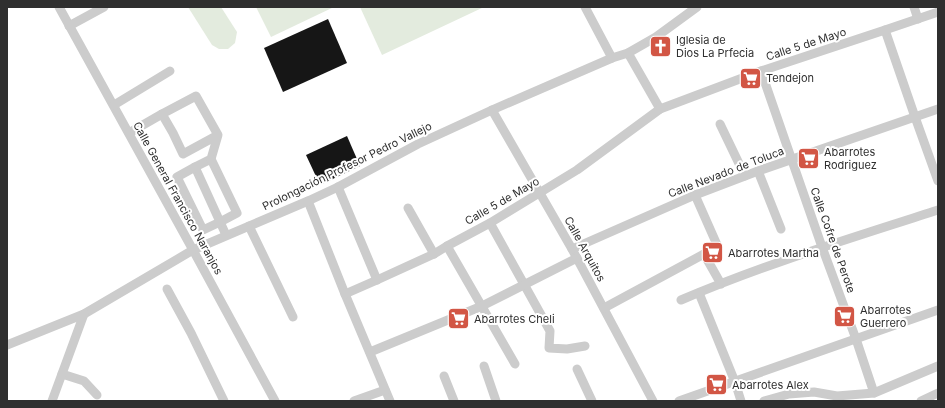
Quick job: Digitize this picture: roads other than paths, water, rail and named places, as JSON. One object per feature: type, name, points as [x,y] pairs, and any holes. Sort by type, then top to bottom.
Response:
[{"type":"street","name":"Calle General Francisco Naranjos","points":[[59,7],[275,401]]},
{"type":"street","points":[[69,26],[104,7]]},
{"type":"street","points":[[585,7],[612,58]]},
{"type":"street","name":"Prolongación Profesor Pedro Vallejo","points":[[7,345],[84,314],[193,250],[338,187],[418,144],[612,58],[628,53],[656,37],[697,7]]},
{"type":"street","points":[[914,7],[918,19]]},
{"type":"street","name":"Calle 5 de Mayo","points":[[345,294],[434,254],[490,223],[577,170],[660,109],[761,71],[938,12]]},
{"type":"street","points":[[885,30],[938,181]]},
{"type":"street","points":[[628,53],[660,109]]},
{"type":"street","points":[[114,105],[170,71]]},
{"type":"street","name":"Calle Cofre de Perote","points":[[761,71],[874,393]]},
{"type":"street","points":[[129,133],[196,96],[218,135],[211,159],[237,213],[204,230],[176,177],[211,159]]},
{"type":"street","name":"Calle Nevado de Toluca","points":[[572,250],[695,195],[791,159],[938,109]]},
{"type":"street","name":"Calle Arquitos","points":[[492,110],[577,258],[653,401]]},
{"type":"street","points":[[162,114],[182,154],[218,135]]},
{"type":"street","points":[[720,124],[745,176]]},
{"type":"street","points":[[195,167],[226,235]]},
{"type":"street","points":[[758,171],[780,229]]},
{"type":"street","points":[[338,187],[377,280]]},
{"type":"street","points":[[604,308],[718,247],[695,195]]},
{"type":"street","points":[[308,200],[345,294],[390,401]]},
{"type":"street","points":[[408,208],[434,254]]},
{"type":"street","points":[[681,300],[822,247],[938,210]]},
{"type":"street","points":[[490,223],[550,331],[549,348],[567,349],[585,346]]},
{"type":"street","points":[[249,226],[293,317]]},
{"type":"street","points":[[447,246],[515,364]]},
{"type":"street","points":[[704,254],[721,284]]},
{"type":"street","points":[[370,352],[482,306],[577,258]]},
{"type":"street","points":[[167,290],[191,333],[224,401]]},
{"type":"street","points":[[699,293],[735,382],[741,401]]},
{"type":"street","points":[[679,401],[938,310]]},
{"type":"street","points":[[52,401],[84,314]]},
{"type":"street","points":[[484,366],[496,401]]},
{"type":"street","points":[[764,401],[789,394],[808,392],[837,396],[874,393],[938,366]]},
{"type":"street","points":[[577,369],[592,401]]},
{"type":"street","points":[[62,374],[84,381],[98,395]]},
{"type":"street","points":[[444,376],[454,401]]},
{"type":"street","points":[[354,401],[385,390]]},
{"type":"street","points":[[921,401],[938,393]]},
{"type":"place","name":"Iglesia de Dios La Prfecia","points":[[661,46]]},
{"type":"place","name":"Tendejon","points":[[750,78]]},
{"type":"place","name":"Abarrotes Rodriguez","points":[[809,158]]},
{"type":"place","name":"Abarrotes Martha","points":[[712,253]]},
{"type":"place","name":"Abarrotes Guerrero","points":[[845,316]]},
{"type":"place","name":"Abarrotes Cheli","points":[[459,319]]},
{"type":"place","name":"Abarrotes Alex","points":[[717,385]]}]
